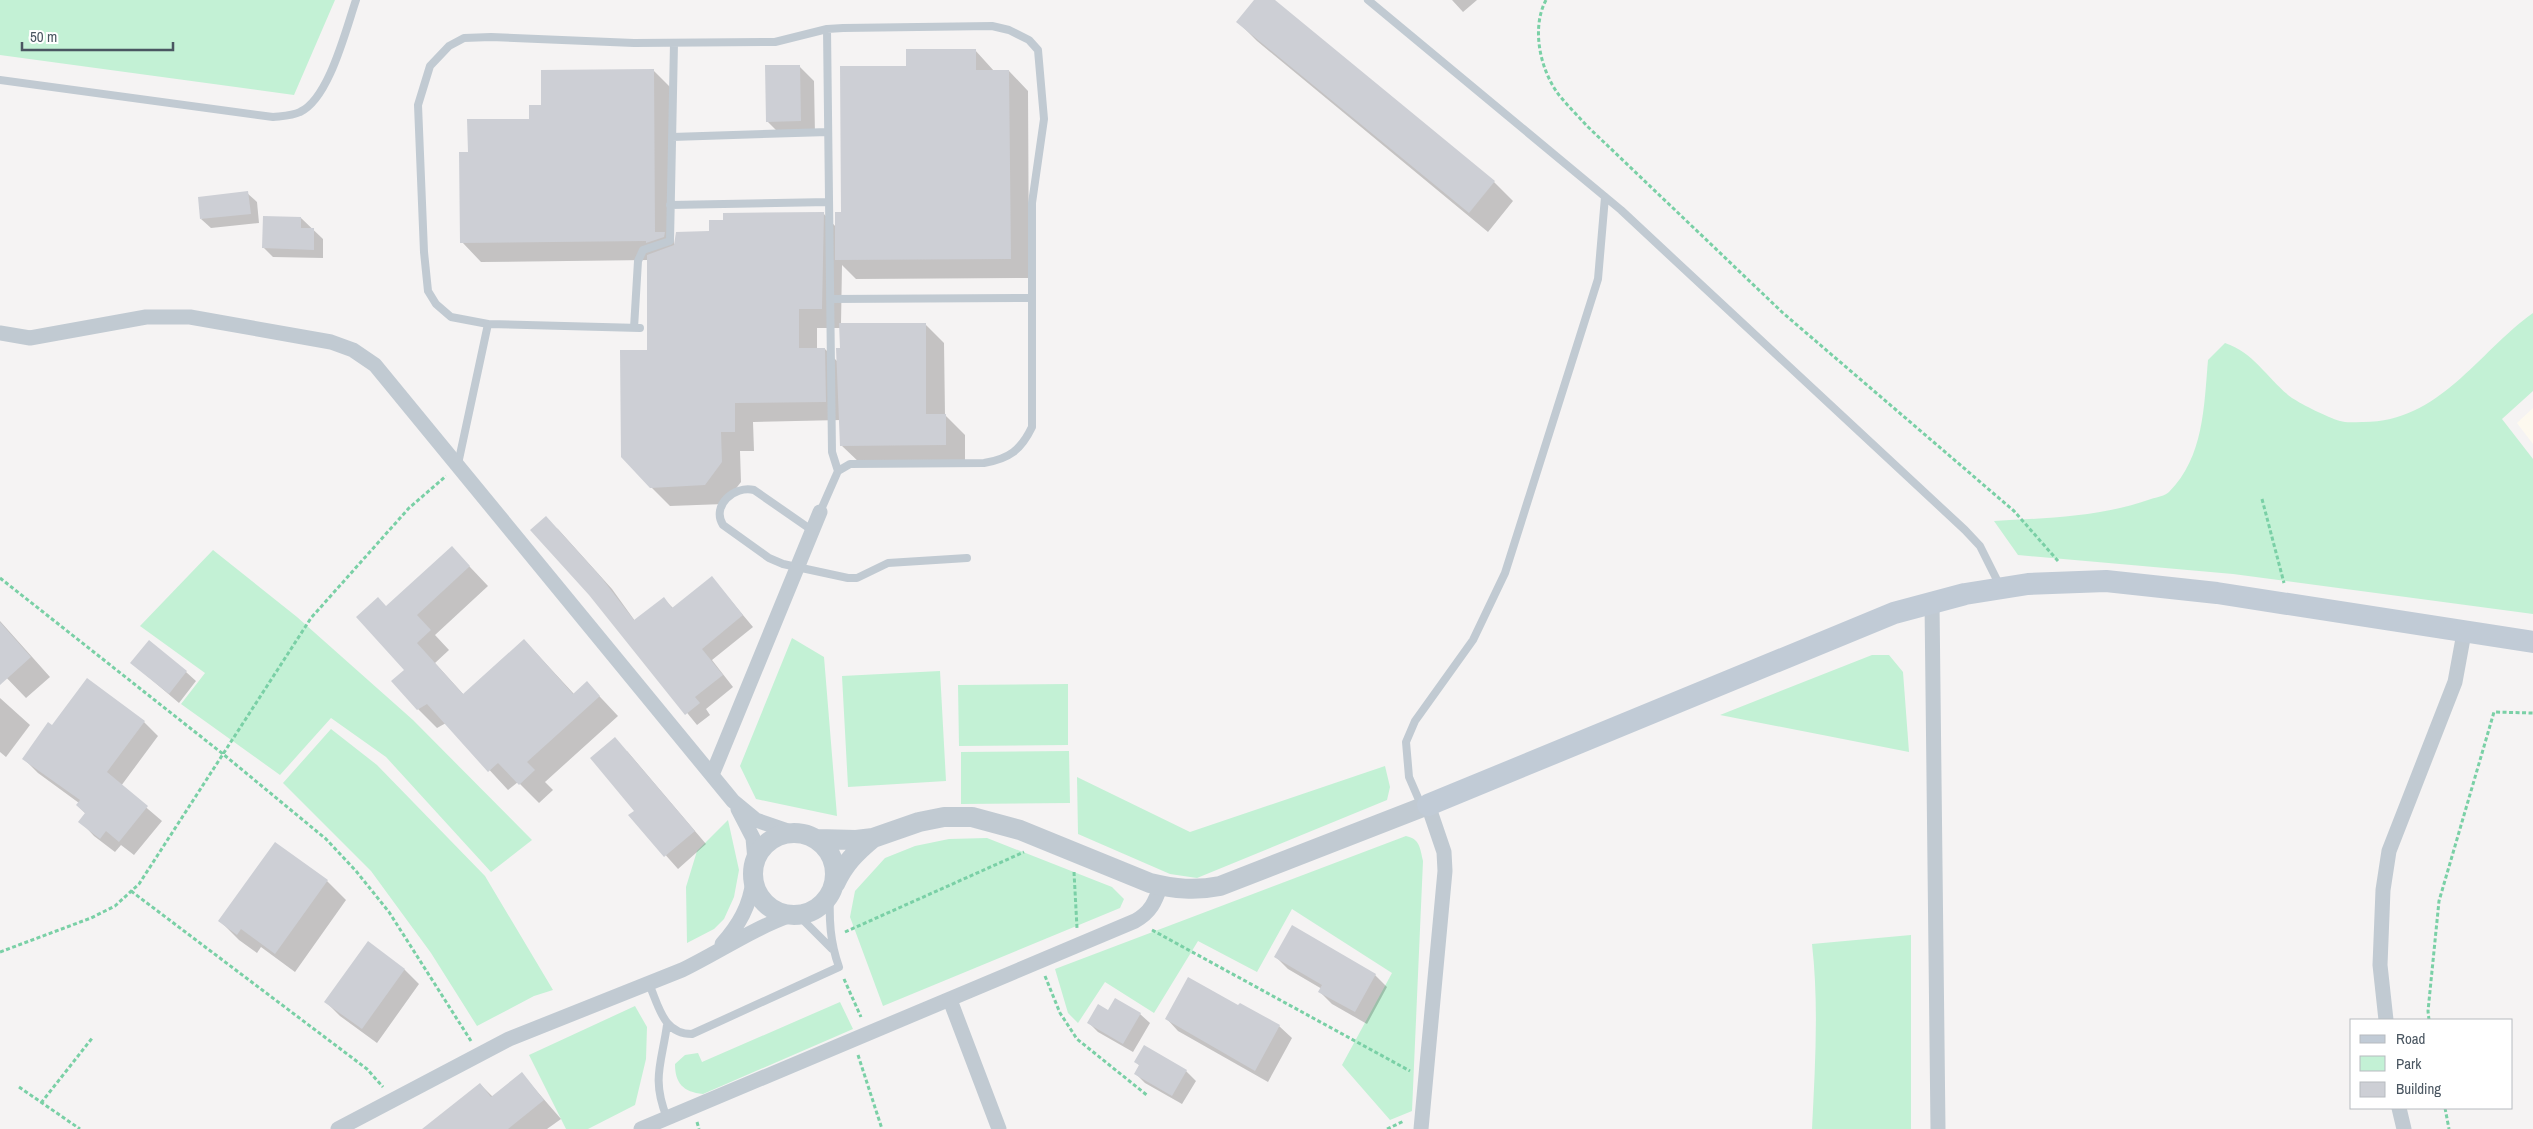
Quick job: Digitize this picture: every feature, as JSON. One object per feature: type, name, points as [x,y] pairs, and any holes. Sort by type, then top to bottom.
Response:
[{"type":"main road","points":[[1425,806],[1866,623],[1932,602],[2000,588],[2075,580],[2171,587],[2533,642]]},
{"type":"street","points":[[2,335],[30,338],[146,317],[190,317],[331,342],[353,350],[375,364],[733,801],[753,838],[755,860],[751,897],[737,926],[715,953]]},
{"type":"street","points":[[712,775],[820,512]]},
{"type":"street","points":[[1932,602],[1935,665],[1938,1129]]},
{"type":"street","points":[[2386,1019],[2380,965],[2383,890],[2389,851],[2455,682],[2464,633]]},
{"type":"street","points":[[733,801],[756,820],[817,839],[838,841],[872,838],[919,822],[944,817],[972,817],[994,822],[1042,839],[1161,886],[1185,890],[1220,886],[1425,806],[1442,844],[1445,871],[1421,1129]]},
{"type":"street","points":[[755,860],[761,849],[769,841],[791,832]]},
{"type":"street","points":[[348,1127],[394,1099],[547,1022],[649,984],[715,953],[751,932],[817,908],[832,890],[842,868],[872,838]]},
{"type":"street","points":[[817,839],[827,848],[833,860],[835,874],[832,890]]},
{"type":"street","points":[[753,880],[758,893],[766,904],[778,912],[794,915]]},
{"type":"street","points":[[641,1129],[854,1041],[1135,921],[1146,915],[1153,907],[1161,886]]},
{"type":"street","points":[[950,1000],[999,1129]]},
{"type":"street","points":[[2399,1109],[2404,1129]]},
{"type":"lane","points":[[0,80],[273,117],[300,112],[317,99],[326,81],[356,0]]},
{"type":"lane","points":[[1368,0],[1605,197],[1666,252],[1980,546],[2000,588]]},
{"type":"lane","points":[[674,43],[670,241],[643,250],[638,261],[637,328],[488,324],[451,317],[436,304],[428,291],[424,252],[418,105],[430,66],[449,46],[464,38],[491,36],[674,43],[775,42],[827,29],[992,26],[1009,30],[1029,40],[1038,50],[1044,119],[1032,203],[1032,427],[1026,440],[1014,452],[1002,460],[984,463],[850,464],[838,471],[820,512]]},
{"type":"lane","points":[[827,29],[832,452],[838,471]]},
{"type":"lane","points":[[672,138],[828,132]]},
{"type":"lane","points":[[1425,806],[1409,777],[1406,742],[1414,721],[1473,640],[1505,573],[1598,279],[1605,197]]},
{"type":"lane","points":[[670,205],[829,202]]},
{"type":"lane","points":[[830,299],[1032,298]]},
{"type":"lane","points":[[458,465],[488,324]]},
{"type":"lane","points":[[813,531],[754,490],[747,488],[739,488],[728,497],[719,512],[719,519],[723,524],[761,552],[782,564],[798,568],[858,578],[888,563],[967,558]]},
{"type":"lane","points":[[649,984],[668,1024],[673,1030],[682,1034],[692,1034],[839,968],[832,949],[831,938],[832,890]]},
{"type":"lane","points":[[794,915],[832,949]]},
{"type":"lane","points":[[667,1118],[661,1103],[658,1083],[659,1062],[668,1024]]},
{"type":"path","points":[[1546,0],[1542,8],[1538,30],[1543,62],[1558,93],[1588,126],[1783,313],[2014,511],[2075,580]]},
{"type":"path","points":[[0,952],[91,918],[115,906],[132,891],[311,618],[409,508],[458,465]]},
{"type":"path","points":[[2262,499],[2290,605]]},
{"type":"path","points":[[0,578],[223,754],[326,839],[356,871],[389,912],[480,1055]]},
{"type":"path","points":[[2429,1019],[2428,1011],[2439,901],[2494,712],[2533,713]]},
{"type":"path","points":[[831,938],[1018,856],[1042,839]]},
{"type":"path","points":[[1073,852],[1078,946]]},
{"type":"path","points":[[132,891],[367,1069],[394,1099]]},
{"type":"path","points":[[1135,921],[1426,1080]]},
{"type":"path","points":[[1040,962],[1060,1013],[1077,1040],[1148,1096]]},
{"type":"path","points":[[839,968],[869,1034]]},
{"type":"path","points":[[42,1102],[93,1037]]},
{"type":"path","points":[[854,1041],[882,1129]]},
{"type":"path","points":[[19,1087],[80,1129]]},
{"type":"path","points":[[2445,1109],[2449,1129]]},
{"type":"shaded area","points":[[2533,408],[2533,444],[2517,423]]},
{"type":"green space","points":[[0,0],[335,0],[294,95],[0,55]]},
{"type":"green space","points":[[2533,313],[2533,391],[2502,419],[2533,459],[2533,614],[2233,574],[2018,555],[1994,521],[2054,517],[2113,510],[2167,493],[2181,478],[2196,447],[2203,413],[2208,360],[2225,343],[2245,353],[2283,391],[2297,401],[2340,421],[2362,422],[2389,419],[2413,411],[2435,398],[2455,383]]},
{"type":"green space","points":[[213,550],[297,617],[413,720],[532,840],[491,872],[386,757],[331,718],[280,775],[181,704],[205,673],[140,626]]},
{"type":"green space","points":[[792,638],[824,657],[837,816],[756,799],[740,766]]},
{"type":"green space","points":[[1872,655],[1889,655],[1903,672],[1909,752],[1720,715]]},
{"type":"green space","points":[[940,671],[946,781],[848,787],[842,676]]},
{"type":"green space","points":[[1068,684],[1068,745],[959,746],[958,685]]},
{"type":"green space","points":[[331,729],[377,765],[485,876],[553,990],[534,996],[477,1026],[431,953],[371,871],[283,783]]},
{"type":"green space","points":[[1069,751],[1070,803],[961,804],[961,752]]},
{"type":"green space","points":[[1385,766],[1390,787],[1387,800],[1197,878],[1170,874],[1078,834],[1077,777],[1190,832]]},
{"type":"green space","points":[[728,820],[739,870],[734,897],[724,919],[714,929],[687,943],[686,887],[697,851]]},
{"type":"green space","points":[[1406,836],[1411,837],[1417,842],[1423,861],[1412,1111],[1390,1120],[1342,1065],[1392,973],[1292,909],[1257,972],[1198,941],[1154,1013],[1105,982],[1078,1023],[1068,1013],[1055,969]]},
{"type":"green space","points":[[987,838],[1112,887],[1124,899],[1120,908],[883,1006],[850,917],[855,891],[885,858],[915,846],[949,839]]},
{"type":"green space","points":[[1911,935],[1911,1129],[1812,1129],[1816,1013],[1812,944]]},
{"type":"green space","points":[[840,1002],[853,1029],[703,1094],[685,1089],[679,1081],[675,1071],[675,1064],[685,1055],[698,1053],[702,1062]]},
{"type":"green space","points":[[635,1006],[647,1027],[646,1059],[635,1105],[588,1129],[566,1129],[529,1055]]},
{"type":"building","points":[[1254,0],[1275,0],[1495,181],[1469,213],[1236,22]]},
{"type":"building","points":[[906,49],[976,49],[976,70],[1009,70],[1011,259],[835,260],[835,212],[841,212],[840,66],[906,66]]},
{"type":"building","points":[[765,65],[800,65],[801,121],[766,122]]},
{"type":"building","points":[[654,69],[655,232],[665,232],[664,237],[646,243],[646,241],[460,243],[459,152],[468,152],[467,119],[529,119],[529,105],[541,105],[541,70]]},
{"type":"building","points":[[248,191],[251,214],[200,219],[198,197]]},
{"type":"building","points":[[824,212],[822,309],[799,309],[799,348],[825,348],[826,402],[735,403],[735,432],[721,432],[722,462],[705,485],[650,488],[621,457],[620,350],[647,350],[647,255],[674,245],[676,232],[709,231],[709,220],[723,220],[723,213]]},
{"type":"building","points":[[263,216],[301,217],[301,228],[314,228],[314,250],[262,248]]},
{"type":"building","points":[[839,323],[926,323],[926,414],[946,414],[946,445],[840,446],[836,348],[840,348]]},
{"type":"building","points":[[546,516],[601,577],[634,620],[664,597],[672,608],[712,576],[743,615],[702,649],[723,675],[695,697],[700,703],[685,715],[589,595],[530,530]]},
{"type":"building","points":[[452,546],[470,566],[417,615],[431,630],[417,643],[463,694],[524,639],[573,694],[587,681],[600,696],[527,762],[535,770],[519,785],[498,763],[488,772],[427,704],[417,710],[391,681],[404,670],[356,617],[378,597],[386,606]]},
{"type":"building","points":[[0,622],[31,657],[0,685]]},
{"type":"building","points":[[149,640],[187,671],[169,694],[130,663]]},
{"type":"building","points":[[87,678],[145,721],[107,772],[148,806],[119,842],[106,831],[100,839],[78,822],[85,813],[76,805],[80,800],[22,759],[48,722],[52,725]]},
{"type":"building","points":[[615,737],[695,831],[664,857],[628,815],[634,811],[590,758]]},
{"type":"building","points":[[275,842],[328,880],[275,954],[241,929],[237,935],[218,921]]},
{"type":"building","points":[[1292,925],[1376,974],[1355,1012],[1318,992],[1322,985],[1274,957]]},
{"type":"building","points":[[368,941],[405,969],[362,1029],[324,1002]]},
{"type":"building","points":[[1188,977],[1238,1005],[1240,1003],[1280,1025],[1255,1071],[1165,1019]]},
{"type":"building","points":[[1115,998],[1141,1013],[1123,1044],[1087,1023],[1098,1004],[1108,1010]]},
{"type":"building","points":[[1144,1045],[1187,1070],[1172,1096],[1134,1074],[1139,1065],[1134,1062]]},
{"type":"building","points":[[522,1072],[544,1100],[508,1129],[422,1129],[480,1083],[491,1097]]}]
